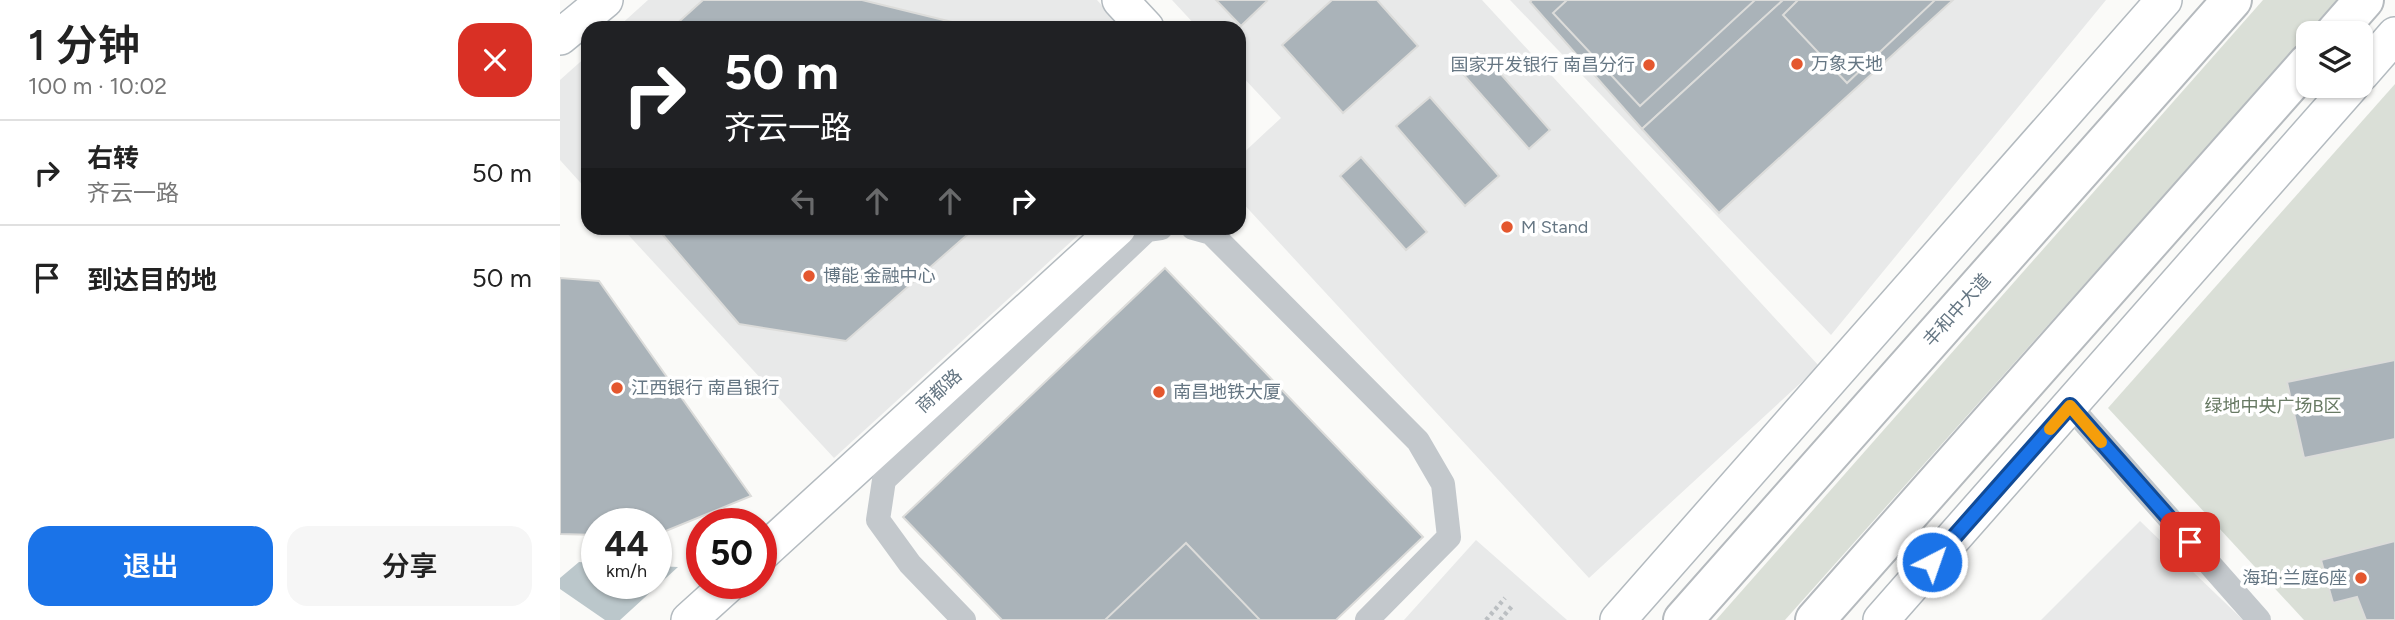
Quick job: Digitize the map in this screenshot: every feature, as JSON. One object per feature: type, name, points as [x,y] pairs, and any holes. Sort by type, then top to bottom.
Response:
[{"type":"main road","points":[[560,37],[605,0]]},
{"type":"main road","points":[[1119,0],[1139,21]]},
{"type":"main road","points":[[1618,620],[2164,0]]},
{"type":"main road","name":"丰和中大道","points":[[1682,620],[2232,0]]},
{"type":"main road","points":[[2346,21],[2364,0]]},
{"type":"main road","points":[[2373,60],[2395,35]]},
{"type":"main road","points":[[1815,620],[2296,77]]},
{"type":"main road","points":[[1881,620],[2340,98]]},
{"type":"main road","name":"商都路","points":[[777,539],[1110,235]]},
{"type":"main road","points":[[690,620],[713,599]]},
{"type":"street","points":[[964,620],[910,564],[878,520],[884,480],[1142,235]]},
{"type":"street","points":[[1213,235],[1418,440],[1443,484],[1449,537],[1367,620]]},
{"type":"street","points":[[2070,406],[2259,620]]},
{"type":"path","points":[[1486,620],[1505,598]]},
{"type":"path","points":[[1500,620],[1513,605]]},
{"type":"shaded area","points":[[648,0],[1097,0],[1116,21],[625,21]]},
{"type":"shaded area","points":[[1172,0],[1482,0],[1819,366],[1589,578],[1246,207],[1246,150],[1281,118],[1246,80],[1246,21],[1192,21]]},
{"type":"shaded area","name":"万象天地","points":[[1510,0],[2106,0],[1831,335]]},
{"type":"shaded area","points":[[581,61],[581,183],[560,160],[560,80]]},
{"type":"shaded area","points":[[628,235],[1078,235],[834,458]]},
{"type":"shaded area","points":[[2140,521],[2243,620],[2041,620]]},
{"type":"shaded area","points":[[1476,540],[1567,620],[1404,620]]},
{"type":"shaded area","points":[[581,562],[581,599],[643,599],[620,620],[605,620],[560,589],[560,578]]},
{"type":"green space","points":[[2263,0],[2338,0],[2319,21],[2296,21],[2296,47],[1785,620],[1716,620]]},
{"type":"green space","name":"绿地中央广场B区","points":[[2395,84],[2395,620],[2304,620],[2108,408]]},
{"type":"building","points":[[703,0],[862,0],[948,21],[680,21]]},
{"type":"building","points":[[1216,0],[1267,1],[1246,21],[1236,21]]},
{"type":"building","points":[[1332,0],[1377,0],[1418,46],[1343,113],[1282,45]]},
{"type":"building","name":"国家开发银行 南昌分行","points":[[1567,0],[1755,0],[1640,106],[1553,13]]},
{"type":"building","name":"国家开发银行 南昌分行","points":[[1783,0],[1642,129],[1530,2]]},
{"type":"building","name":"万象天地","points":[[1783,0],[1953,0],[1719,213],[1642,129]]},
{"type":"building","points":[[1798,0],[1935,0],[1847,83],[1783,15]]},
{"type":"building","points":[[1484,55],[1550,130],[1529,149],[1463,74]]},
{"type":"building","points":[[1430,97],[1499,176],[1465,206],[1396,126]]},
{"type":"building","points":[[1361,157],[1427,232],[1406,250],[1340,176]]},
{"type":"building","name":"博能 金融中心","points":[[663,235],[967,235],[846,341],[739,324]]},
{"type":"building","name":"南昌地铁大厦","points":[[1165,268],[1423,537],[1336,620],[1002,620],[903,517]]},
{"type":"building","name":"江西银行 南昌银行","points":[[560,278],[599,281],[751,496],[722,508],[686,508],[686,523],[672,528],[672,508],[581,508],[581,535],[560,534]]},
{"type":"building","points":[[2395,360],[2395,439],[2304,458],[2287,382]]},
{"type":"building","name":"海珀·兰庭6座","points":[[2395,541],[2395,620],[2366,620],[2357,597],[2333,603],[2321,560]]},
{"type":"building","points":[[1186,543],[1260,620],[1105,620]]},
{"type":"slow traffic","points":[[2050,429],[2070,406],[2101,442]]},
{"type":"place","name":"万象天地","points":[[1797,64]]},
{"type":"place","name":"国家开发银行 南昌分行","points":[[1649,65]]},
{"type":"place","name":"M Stand","points":[[1507,227]]},
{"type":"place","name":"博能 金融中心","points":[[809,276]]},
{"type":"place","name":"江西银行 南昌银行","points":[[617,388]]},
{"type":"place","name":"南昌地铁大厦","points":[[1159,392]]},
{"type":"place","name":"海珀·兰庭6座","points":[[2361,578]]},
{"type":"route","points":[[1932,562],[2070,406],[2190,542]]}]
